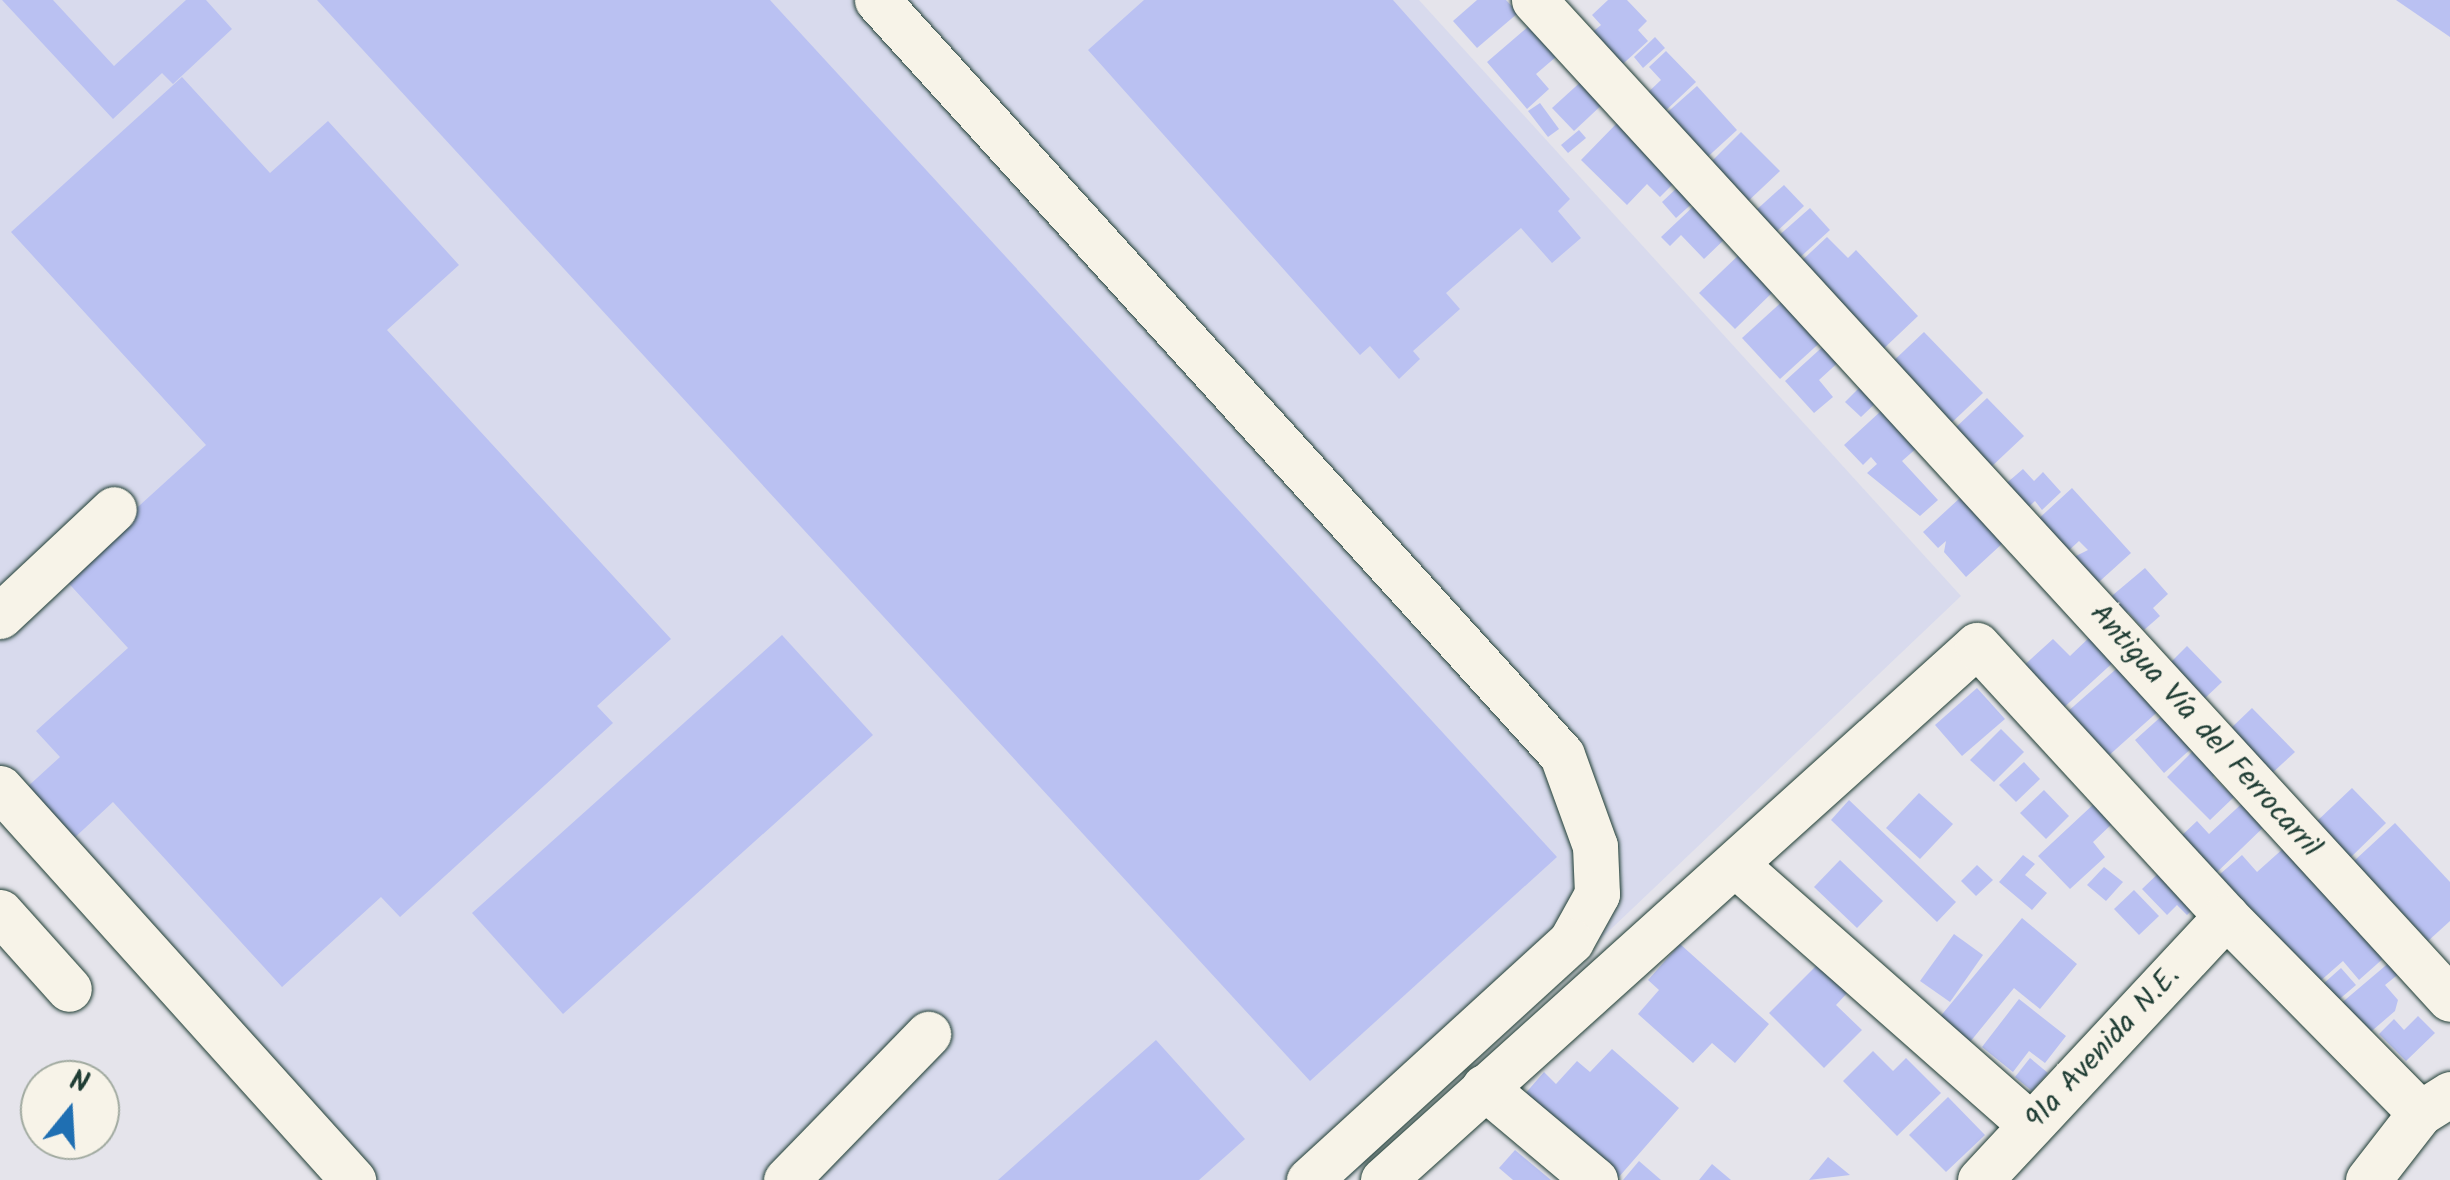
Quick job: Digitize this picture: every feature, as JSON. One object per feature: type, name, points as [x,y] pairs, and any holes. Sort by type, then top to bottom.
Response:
[{"type":"street","points":[[876,0],[1562,755],[1594,846],[1597,894],[1570,942],[1310,1180]]},
{"type":"street","name":"Antigua Vía del Ferrocarril","points":[[1534,0],[2450,999]]},
{"type":"street","points":[[0,616],[114,509]]},
{"type":"street","points":[[1383,1180],[1977,645],[2226,916],[2435,1104],[2368,1180]]},
{"type":"street","points":[[0,788],[353,1180]]},
{"type":"street","points":[[1736,865],[2031,1125]]},
{"type":"street","points":[[0,912],[69,989]]},
{"type":"street","name":"91a Avenida N.E.","points":[[1980,1180],[2226,916]]},
{"type":"street","points":[[786,1180],[928,1034]]},
{"type":"street","points":[[1484,1088],[1595,1180]]},
{"type":"shaded area","points":[[0,0],[1419,0],[1961,596],[1347,1180],[342,1180],[0,796]]},
{"type":"building","points":[[2,0],[53,0],[114,66],[186,0],[206,0],[232,29],[173,84],[162,73],[113,119]]},
{"type":"building","points":[[317,0],[770,0],[1557,857],[1310,1081]]},
{"type":"building","points":[[1144,0],[1393,0],[1570,199],[1558,211],[1581,238],[1552,263],[1521,228],[1446,293],[1460,309],[1413,351],[1420,359],[1399,379],[1370,346],[1360,355],[1088,50]]},
{"type":"building","points":[[1477,0],[1506,0],[1518,13],[1477,48],[1453,21]]},
{"type":"building","points":[[1608,0],[1627,0],[1647,21],[1638,30],[1648,41],[1613,73],[1589,35],[1601,25],[1592,15]]},
{"type":"building","points":[[2396,0],[2450,0],[2450,37]]},
{"type":"building","points":[[1530,25],[1557,56],[1536,74],[1549,89],[1527,109],[1487,62]]},
{"type":"building","points":[[1655,37],[1665,48],[1643,68],[1634,57]]},
{"type":"building","points":[[1666,51],[1696,82],[1660,116],[1642,98],[1661,80],[1649,67]]},
{"type":"building","points":[[182,77],[270,173],[328,121],[459,265],[387,330],[671,639],[597,706],[613,723],[400,917],[381,897],[282,987],[113,802],[71,841],[25,789],[60,757],[36,731],[128,648],[62,576],[206,445],[11,232]]},
{"type":"building","points":[[1585,78],[1606,101],[1574,131],[1552,108]]},
{"type":"building","points":[[1697,86],[1737,130],[1702,162],[1662,117]]},
{"type":"building","points":[[1540,103],[1559,129],[1548,137],[1528,111]]},
{"type":"building","points":[[1618,122],[1677,180],[1660,197],[1647,184],[1627,205],[1581,160]]},
{"type":"building","points":[[1579,130],[1586,138],[1568,153],[1561,145]]},
{"type":"building","points":[[1741,132],[1780,171],[1744,205],[1706,167]]},
{"type":"building","points":[[1681,184],[1696,200],[1676,218],[1662,202]]},
{"type":"building","points":[[1784,185],[1804,206],[1774,234],[1754,212]]},
{"type":"building","points":[[1697,203],[1729,235],[1704,259],[1681,235],[1670,246],[1661,237]]},
{"type":"building","points":[[1810,208],[1830,230],[1796,261],[1775,239]]},
{"type":"building","points":[[1827,237],[1848,258],[1856,250],[1918,316],[1878,354],[1795,267]]},
{"type":"building","points":[[1744,250],[1779,286],[1735,329],[1699,293]]},
{"type":"building","points":[[1787,297],[1825,338],[1780,379],[1742,338]]},
{"type":"building","points":[[1924,332],[1983,393],[1946,428],[1887,367]]},
{"type":"building","points":[[1829,341],[1843,358],[1819,380],[1833,397],[1814,413],[1785,381]]},
{"type":"building","points":[[1866,381],[1882,397],[1861,417],[1845,402]]},
{"type":"building","points":[[1987,398],[2024,436],[1990,468],[1953,430]]},
{"type":"building","points":[[1881,411],[1919,446],[1902,461],[1938,500],[1920,516],[1867,473],[1877,464],[1871,457],[1863,465],[1844,445]]},
{"type":"building","points":[[2023,469],[2034,481],[2043,472],[2061,492],[2042,510],[2035,501],[2024,511],[2002,487]]},
{"type":"building","points":[[2072,488],[2131,553],[2090,590],[2064,562],[2088,550],[2079,541],[2065,554],[2035,522]]},
{"type":"building","points":[[1961,497],[2004,542],[1966,577],[1944,552],[1946,541],[1938,548],[1923,532]]},
{"type":"building","points":[[2145,568],[2168,594],[2153,608],[2160,616],[2144,630],[2128,612],[2116,623],[2101,605]]},
{"type":"building","points":[[2094,633],[2118,658],[2059,712],[2020,669],[2053,639],[2070,656]]},
{"type":"building","points":[[782,635],[873,735],[563,1014],[472,913]]},
{"type":"building","points":[[2187,646],[2222,682],[2203,700],[2168,665]]},
{"type":"building","points":[[2123,663],[2163,707],[2106,758],[2066,713]]},
{"type":"building","points":[[1977,688],[2005,719],[1962,756],[1935,725]]},
{"type":"building","points":[[2252,708],[2295,752],[2270,775],[2228,731]]},
{"type":"building","points":[[2164,714],[2193,747],[2164,773],[2135,740]]},
{"type":"building","points":[[2001,729],[2024,752],[1994,782],[1970,760]]},
{"type":"building","points":[[2201,743],[2224,765],[2213,777],[2234,797],[2210,820],[2167,777]]},
{"type":"building","points":[[2024,762],[2040,779],[2016,802],[1999,785]]},
{"type":"building","points":[[2352,788],[2386,823],[2350,858],[2316,822]]},
{"type":"building","points":[[2044,790],[2069,816],[2046,839],[2020,813]]},
{"type":"building","points":[[1919,793],[1953,824],[1920,859],[1886,828]]},
{"type":"building","points":[[2249,797],[2271,820],[2213,876],[2178,839],[2197,821],[2209,834]]},
{"type":"building","points":[[1849,800],[1956,902],[1937,922],[1831,820]]},
{"type":"building","points":[[2097,801],[2115,821],[2093,842],[2105,857],[2070,889],[2038,856]]},
{"type":"building","points":[[2395,823],[2450,882],[2450,921],[2428,941],[2354,861]]},
{"type":"building","points":[[2294,839],[2386,956],[2359,980],[2343,961],[2310,990],[2212,881],[2242,855],[2257,872]]},
{"type":"building","points":[[2023,855],[2035,864],[2025,875],[2047,893],[2032,910],[1999,882]]},
{"type":"building","points":[[1840,860],[1883,901],[1857,928],[1814,887]]},
{"type":"building","points":[[1977,865],[1993,880],[1976,896],[1961,881]]},
{"type":"building","points":[[2104,867],[2123,882],[2106,901],[2087,885]]},
{"type":"building","points":[[2164,868],[2199,903],[2187,915],[2177,905],[2167,915],[2142,889]]},
{"type":"building","points":[[2134,890],[2159,916],[2139,935],[2114,909]]},
{"type":"building","points":[[2022,918],[2077,964],[2040,1009],[2014,988],[1970,1042],[1939,1018]]},
{"type":"building","points":[[1954,934],[1983,955],[1950,1002],[1920,981]]},
{"type":"building","points":[[1680,944],[1769,1024],[1735,1063],[1712,1043],[1693,1063],[1638,1014],[1659,990],[1648,980]]},
{"type":"building","points":[[1821,961],[1850,990],[1836,1005],[1862,1030],[1824,1068],[1769,1013]]},
{"type":"building","points":[[2391,961],[2401,972],[2385,985],[2398,1000],[2395,1011],[2359,1042],[2332,1011]]},
{"type":"building","points":[[2341,968],[2356,985],[2328,1009],[2314,992]]},
{"type":"building","points":[[2019,999],[2066,1036],[2045,1063],[2029,1051],[2013,1072],[1982,1047]]},
{"type":"building","points":[[2418,1016],[2435,1033],[2406,1061],[2379,1034],[2394,1019],[2404,1030]]},
{"type":"building","points":[[1156,1040],[1245,1139],[1199,1180],[998,1180]]},
{"type":"building","points":[[1612,1049],[1679,1108],[1618,1178],[1524,1095],[1544,1072],[1556,1084],[1577,1061],[1590,1072]]},
{"type":"building","points":[[1873,1051],[1893,1071],[1906,1058],[1941,1093],[1897,1136],[1843,1081]]},
{"type":"building","points":[[2030,1058],[2048,1073],[2032,1091],[2015,1077]]},
{"type":"building","points":[[1948,1097],[1985,1135],[1946,1172],[1909,1135]]},
{"type":"building","points":[[1515,1150],[1551,1180],[1513,1180],[1499,1168]]},
{"type":"building","points":[[1828,1157],[1850,1175],[1809,1180]]},
{"type":"building","points":[[1639,1161],[1661,1180],[1623,1180]]},
{"type":"building","points":[[1712,1164],[1731,1180],[1699,1180]]}]
